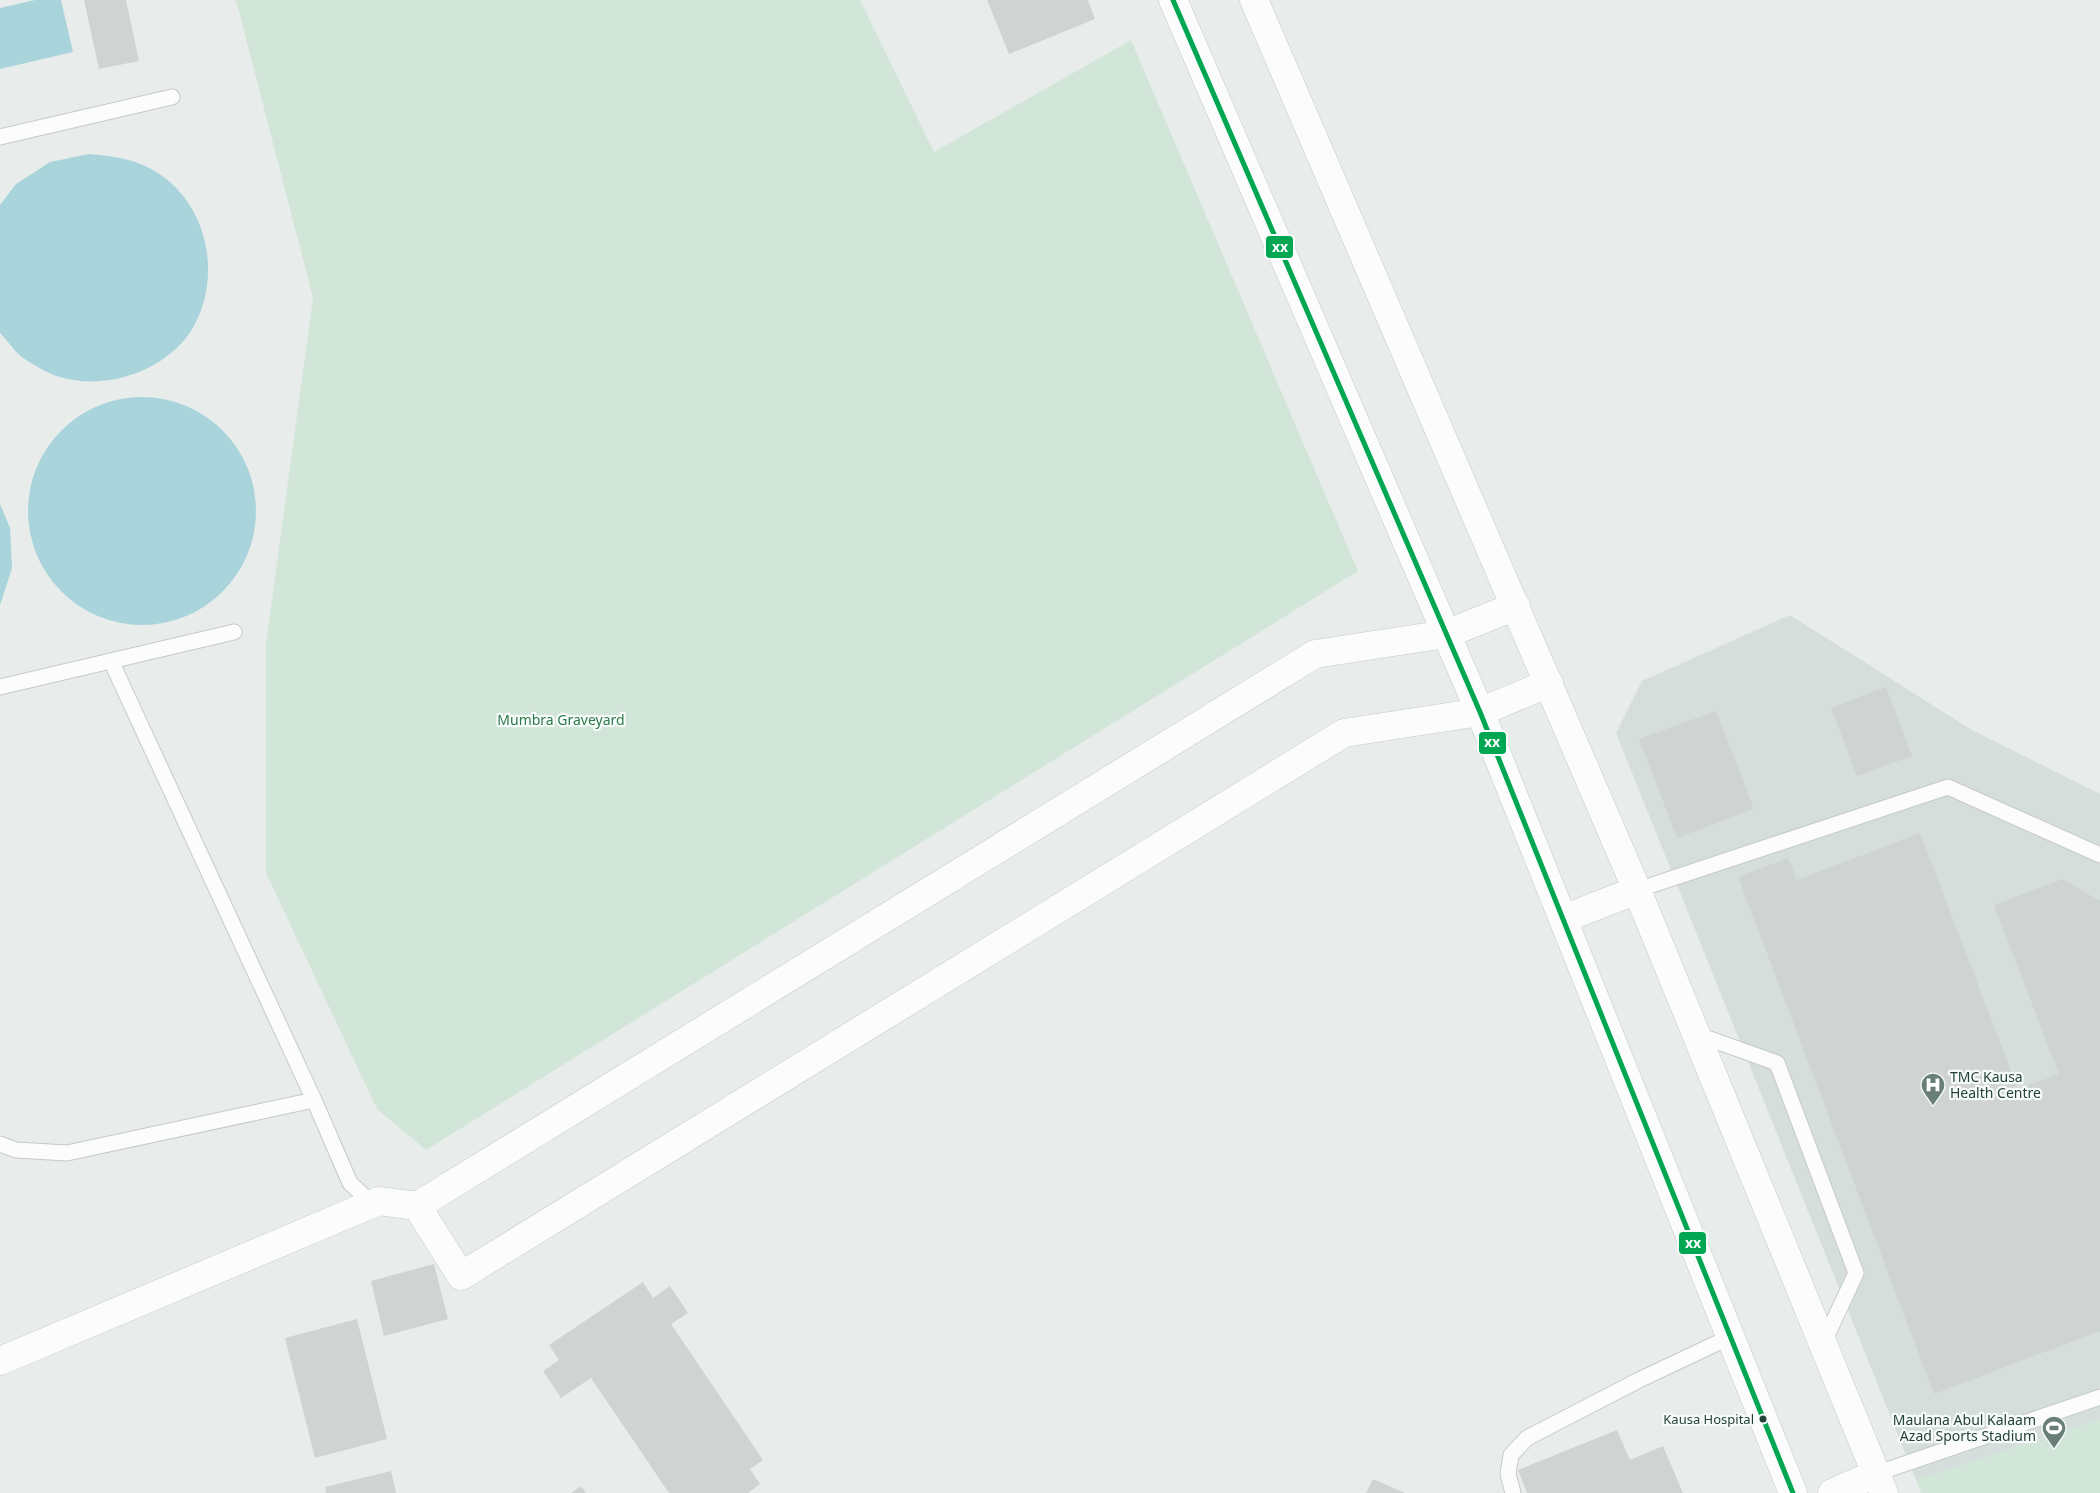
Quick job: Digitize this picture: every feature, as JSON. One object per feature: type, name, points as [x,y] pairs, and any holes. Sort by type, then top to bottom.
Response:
[{"type":"street","points":[[1173,0],[1480,712],[1793,1493]]},
{"type":"street","points":[[1254,0],[1637,890],[1880,1484],[1832,1493]]},
{"type":"street","points":[[0,1361],[379,1200],[417,1206],[1314,654],[1446,634],[1516,606]]},
{"type":"street","points":[[417,1206],[461,1276],[1344,733],[1480,712],[1549,683]]},
{"type":"street","points":[[1563,918],[1637,890]]},
{"type":"lane","points":[[0,137],[172,97]]},
{"type":"lane","points":[[0,687],[234,632]]},
{"type":"lane","points":[[111,660],[314,1100],[350,1183],[366,1198],[379,1200]]},
{"type":"lane","points":[[1637,890],[1948,787],[2100,855]]},
{"type":"lane","points":[[1696,1034],[1777,1063],[1856,1273],[1823,1344]]},
{"type":"lane","points":[[0,1144],[16,1150],[67,1154],[314,1100]]},
{"type":"lane","points":[[1513,1493],[1508,1474],[1511,1455],[1527,1438],[1639,1380],[1730,1337]]},
{"type":"lane","points":[[1880,1484],[2100,1397]]},
{"type":"shaded area","name":"TMC Kausa Health Centre","points":[[1790,615],[1972,730],[2100,794],[2100,1419],[1916,1480],[1616,733],[1642,681]]},
{"type":"green space","name":"Mumbra Graveyard","points":[[236,0],[860,0],[934,152],[1131,40],[1358,571],[426,1150],[377,1109],[266,873],[266,644],[313,298]]},
{"type":"green space","name":"Maulana Abul Kalaam Azad Sports Stadium","points":[[2100,1419],[2100,1493],[1921,1493],[1916,1480]]},
{"type":"water","points":[[35,0],[61,0],[73,52],[0,69],[0,8]]},
{"type":"water","points":[[89,154],[116,157],[142,164],[158,173],[175,187],[189,204],[199,224],[206,245],[207,289],[201,311],[191,331],[180,345],[166,357],[150,367],[115,379],[78,381],[60,377],[34,365],[15,351],[0,333],[0,205],[16,184],[50,162]]},
{"type":"water","points":[[142,397],[164,399],[186,406],[205,416],[230,439],[242,457],[251,478],[256,511],[254,533],[247,555],[237,574],[214,599],[196,611],[175,620],[142,625],[120,623],[98,616],[79,606],[54,583],[42,565],[33,544],[28,511],[30,489],[37,467],[47,448],[70,423],[88,411],[109,402]]},
{"type":"water","points":[[0,504],[10,528],[12,568],[0,605]]},
{"type":"building","points":[[84,0],[126,0],[139,61],[99,69]]},
{"type":"building","points":[[987,0],[1088,0],[1095,19],[1009,54]]},
{"type":"building","points":[[1886,687],[1912,756],[1857,776],[1831,708]]},
{"type":"building","points":[[1716,711],[1754,809],[1677,838],[1639,739]]},
{"type":"building","points":[[1920,833],[2018,1089],[2059,1074],[1994,905],[2063,879],[2100,901],[2100,1331],[1934,1394],[1738,877],[1788,858],[1797,880]]},
{"type":"building","points":[[434,1264],[448,1319],[384,1336],[371,1281]]},
{"type":"building","points":[[643,1282],[653,1298],[670,1286],[688,1313],[671,1324],[763,1460],[750,1469],[760,1484],[748,1493],[669,1493],[591,1378],[561,1398],[543,1371],[559,1360],[549,1345]]},
{"type":"building","points":[[357,1319],[387,1439],[315,1458],[285,1338]]},
{"type":"building","points":[[1617,1430],[1630,1460],[1663,1446],[1683,1493],[1527,1493],[1518,1470]]},
{"type":"building","points":[[391,1471],[396,1493],[326,1493],[325,1487]]},
{"type":"building","points":[[1373,1479],[1405,1493],[1366,1493]]},
{"type":"building","points":[[581,1486],[586,1493],[571,1493]]},
{"type":"transit line","name":"xx","points":[[1173,0],[1480,712],[1793,1493]]},
{"type":"place","name":"TMC Kausa Health Centre","points":[[1933,1106]]},
{"type":"place","name":"Kausa Hospital","points":[[1763,1419]]},
{"type":"place","name":"Maulana Abul Kalaam Azad Sports Stadium","points":[[2054,1449]]}]
